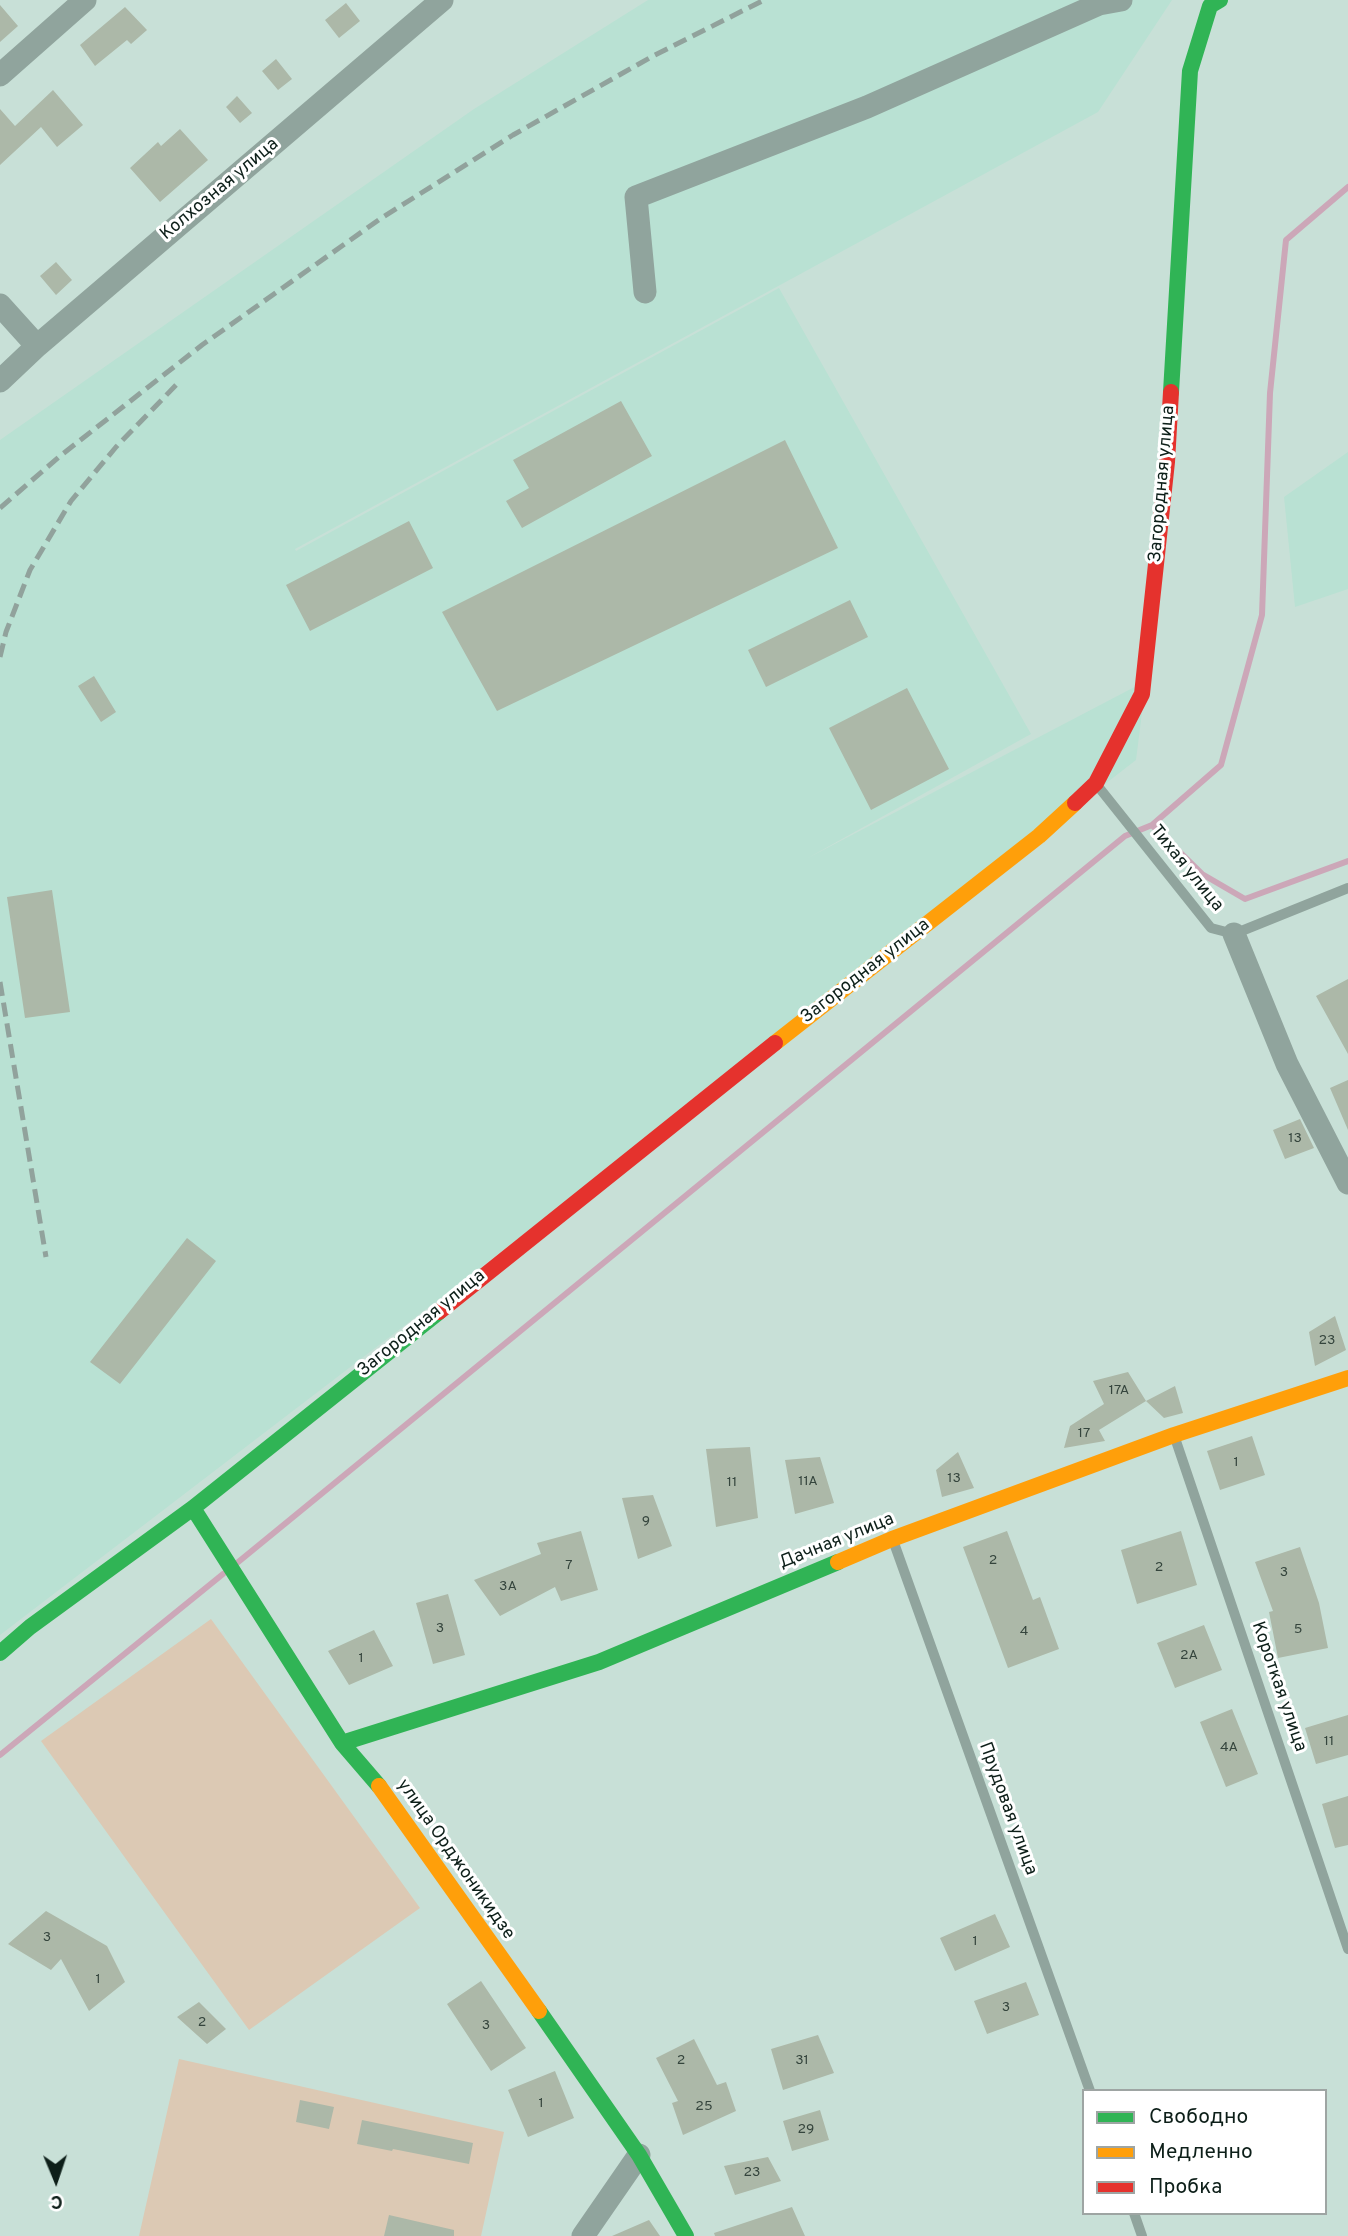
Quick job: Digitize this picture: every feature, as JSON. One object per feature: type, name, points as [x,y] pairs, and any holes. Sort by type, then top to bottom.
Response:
[{"type":"main road","name":"Загородная улица","points":[[0,1653],[30,1627],[193,1508],[736,1073],[1039,836],[1096,783],[1142,694],[1167,462],[1190,71],[1210,6],[1220,0]]},
{"type":"main road","name":"Дачная улица","points":[[342,1743],[598,1662],[892,1539],[1174,1435],[1348,1378]]},
{"type":"main road","name":"улица Орджоникидзе","points":[[193,1508],[342,1743],[390,1799],[639,2155],[686,2236]]},
{"type":"street","points":[[0,75],[86,0]]},
{"type":"street","name":"Колхозная улица","points":[[0,382],[37,346],[442,0]]},
{"type":"street","points":[[645,292],[636,197],[867,107],[1099,4],[1121,0]]},
{"type":"street","points":[[0,305],[37,346]]},
{"type":"street","points":[[1234,933],[1287,1064],[1348,1183]]},
{"type":"street","points":[[583,2236],[639,2155]]},
{"type":"lane","name":"Тихая улица","points":[[1096,783],[1210,928],[1234,933]]},
{"type":"lane","points":[[1234,933],[1348,888]]},
{"type":"lane","name":"Короткая улица","points":[[1174,1435],[1348,1949]]},
{"type":"lane","name":"Прудовая улица","points":[[892,1539],[1089,2089]]},
{"type":"lane","points":[[1135,2215],[1142,2236]]},
{"type":"shaded area","points":[[648,0],[1172,0],[1098,112],[295,549],[296,551],[779,288],[1031,734],[806,859],[1146,681],[1136,760],[583,1189],[0,1635],[0,440],[474,109]]},
{"type":"shaded area","points":[[1348,452],[1348,589],[1295,607],[1284,497]]},
{"type":"shaded area","points":[[211,1619],[420,1908],[249,2030],[41,1741]]},
{"type":"shaded area","points":[[179,2059],[504,2132],[481,2236],[139,2236]]},
{"type":"building","points":[[346,3],[360,21],[339,38],[325,20]]},
{"type":"building","points":[[0,5],[18,26],[0,42]]},
{"type":"building","points":[[125,7],[147,30],[131,44],[127,40],[95,66],[80,45]]},
{"type":"building","points":[[276,59],[292,79],[278,90],[262,71]]},
{"type":"building","points":[[53,90],[83,125],[57,147],[41,127],[0,165],[0,109],[15,126]]},
{"type":"building","points":[[237,96],[252,113],[240,123],[226,107]]},
{"type":"building","points":[[180,129],[208,160],[160,202],[130,168],[158,142],[161,146]]},
{"type":"building","points":[[56,262],[72,280],[56,295],[40,276]]},
{"type":"building","points":[[621,401],[652,456],[522,528],[506,501],[529,488],[513,460]]},
{"type":"building","points":[[785,440],[838,548],[497,711],[442,612]]},
{"type":"building","points":[[409,521],[433,568],[310,631],[286,585]]},
{"type":"building","points":[[850,600],[868,637],[766,687],[748,650]]},
{"type":"building","points":[[94,676],[116,712],[101,722],[78,686]]},
{"type":"building","points":[[907,688],[949,769],[871,810],[829,728]]},
{"type":"building","points":[[52,890],[70,1012],[25,1018],[7,897]]},
{"type":"building","points":[[1348,979],[1348,1054],[1316,996]]},
{"type":"building","points":[[1348,1080],[1348,1130],[1330,1088]]},
{"type":"building","points":[[1300,1119],[1314,1148],[1285,1159],[1273,1130]]},
{"type":"building","points":[[187,1238],[216,1261],[120,1384],[90,1362]]},
{"type":"building","points":[[1335,1316],[1346,1350],[1315,1366],[1309,1332]]},
{"type":"building","points":[[1128,1372],[1146,1401],[1099,1430],[1105,1441],[1064,1448],[1070,1426],[1104,1404],[1093,1381]]},
{"type":"building","points":[[1175,1386],[1183,1413],[1164,1418],[1146,1401]]},
{"type":"building","points":[[1252,1436],[1265,1475],[1220,1490],[1207,1451]]},
{"type":"building","points":[[750,1447],[758,1518],[716,1527],[706,1449]]},
{"type":"building","points":[[958,1452],[974,1488],[942,1497],[936,1470]]},
{"type":"building","points":[[820,1457],[834,1503],[795,1514],[785,1460]]},
{"type":"building","points":[[653,1495],[672,1546],[638,1559],[622,1498]]},
{"type":"building","points":[[581,1531],[598,1590],[561,1601],[555,1587],[500,1616],[474,1580],[541,1554],[537,1543]]},
{"type":"building","points":[[1007,1531],[1033,1600],[1040,1597],[1059,1649],[1008,1668],[963,1547]]},
{"type":"building","points":[[1181,1531],[1197,1585],[1137,1604],[1121,1550]]},
{"type":"building","points":[[1300,1547],[1319,1603],[1328,1648],[1278,1658],[1269,1612],[1273,1611],[1255,1562]]},
{"type":"building","points":[[448,1594],[465,1655],[433,1664],[416,1603]]},
{"type":"building","points":[[1204,1625],[1222,1670],[1175,1688],[1157,1643]]},
{"type":"building","points":[[374,1630],[393,1666],[349,1685],[328,1651]]},
{"type":"building","points":[[1232,1709],[1258,1774],[1226,1787],[1200,1722]]},
{"type":"building","points":[[1348,1715],[1348,1755],[1316,1764],[1305,1728]]},
{"type":"building","points":[[1348,1796],[1348,1845],[1335,1848],[1322,1804]]},
{"type":"building","points":[[46,1911],[107,1946],[125,1982],[89,2011],[61,1959],[51,1970],[8,1944]]},
{"type":"building","points":[[995,1914],[1010,1947],[955,1971],[940,1938]]},
{"type":"building","points":[[481,1981],[526,2048],[491,2071],[447,2004]]},
{"type":"building","points":[[1026,1982],[1039,2015],[987,2034],[974,2001]]},
{"type":"building","points":[[199,2002],[226,2029],[207,2044],[177,2017]]},
{"type":"building","points":[[818,2035],[834,2073],[783,2090],[771,2049]]},
{"type":"building","points":[[694,2039],[717,2085],[726,2082],[736,2111],[683,2135],[672,2103],[678,2101],[656,2058]]},
{"type":"building","points":[[555,2071],[574,2118],[528,2137],[508,2090]]},
{"type":"building","points":[[300,2100],[334,2107],[329,2129],[296,2122]]},
{"type":"building","points":[[820,2110],[829,2140],[792,2151],[783,2121]]},
{"type":"building","points":[[362,2120],[473,2143],[469,2164],[357,2144]]},
{"type":"building","points":[[768,2157],[781,2181],[735,2195],[724,2166]]},
{"type":"building","points":[[792,2207],[805,2236],[715,2236],[714,2233]]},
{"type":"building","points":[[389,2215],[454,2230],[454,2236],[384,2236]]},
{"type":"building","points":[[649,2220],[660,2236],[612,2236]]},
{"type":"waterway","points":[[237,1563],[1125,836],[1152,825],[1221,765],[1262,615],[1270,393],[1286,240],[1348,187]]},
{"type":"waterway","points":[[1152,825],[1202,874],[1245,899],[1348,861]]},
{"type":"waterway","points":[[0,1755],[223,1574]]},
{"type":"railway","points":[[0,508],[60,456],[202,345],[380,219],[513,135],[653,56],[764,0]]},
{"type":"railway","points":[[0,657],[6,632],[30,570],[71,501],[116,447],[179,382]]},
{"type":"railway","points":[[0,982],[46,1257]]},
{"type":"traffic: fast","points":[[1171,392],[1190,71],[1210,6],[1220,0]]},
{"type":"traffic: fast","points":[[0,1653],[30,1627],[193,1508],[439,1312]]},
{"type":"traffic: fast","points":[[193,1508],[342,1743],[379,1786]]},
{"type":"traffic: fast","points":[[342,1743],[599,1662],[838,1562]]},
{"type":"traffic: fast","points":[[539,2011],[639,2155],[686,2236]]},
{"type":"traffic: slow","points":[[775,1043],[1039,836],[1075,803]]},
{"type":"traffic: slow","points":[[838,1562],[892,1539],[1174,1435],[1348,1378]]},
{"type":"traffic: slow","points":[[379,1786],[539,2011]]},
{"type":"traffic: jam","points":[[1075,803],[1096,783],[1142,694],[1167,462],[1171,392]]},
{"type":"traffic: jam","points":[[439,1312],[775,1043]]}]
